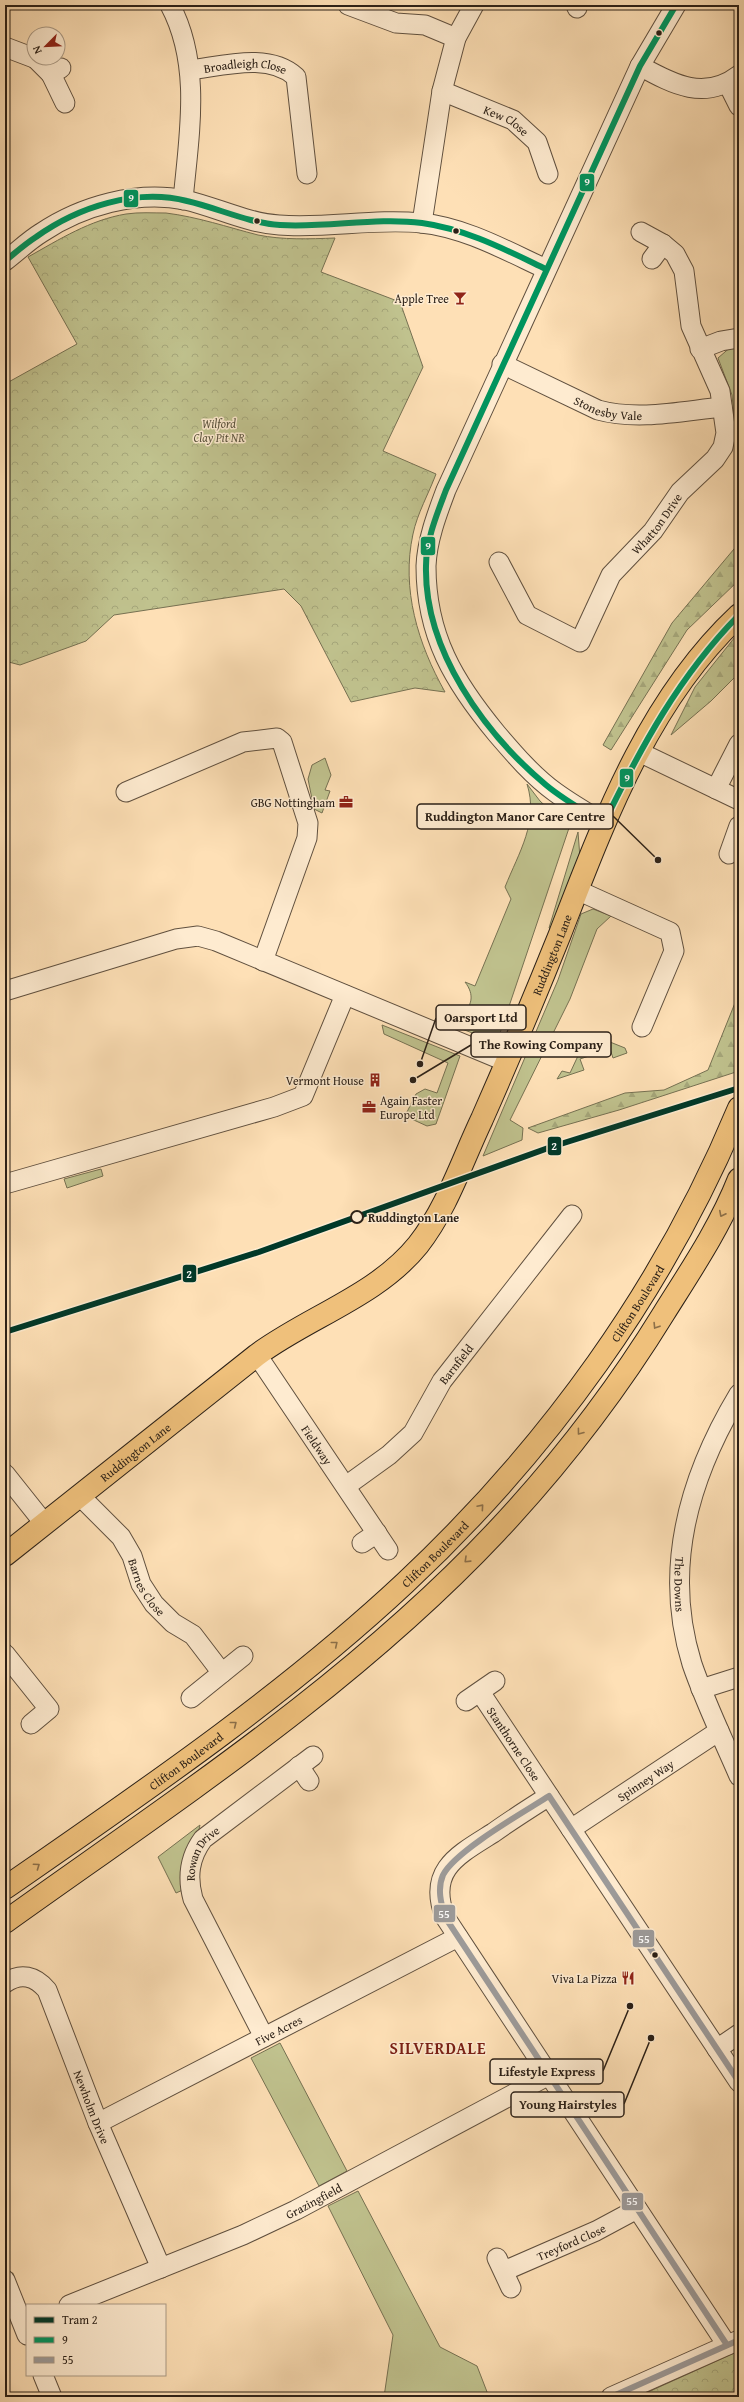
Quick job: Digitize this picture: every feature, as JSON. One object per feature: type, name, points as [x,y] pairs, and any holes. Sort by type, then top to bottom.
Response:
[{"type":"main road","name":"Ruddington Lane","points":[[5,1555],[279,1338],[375,1283],[396,1267],[417,1246],[429,1230],[453,1182],[507,1062],[604,823],[639,752],[675,690],[704,650],[739,615]]},
{"type":"main road","name":"Clifton Boulevard","points":[[5,1888],[219,1736],[340,1640],[405,1583],[476,1512],[553,1424],[620,1332],[663,1261],[702,1190],[737,1112]]},
{"type":"main road","points":[[5,1922],[244,1750],[346,1670],[417,1608],[496,1532],[572,1443],[638,1356],[706,1245],[739,1179]]},
{"type":"street","points":[[170,5],[182,33],[190,70],[191,108],[183,200]]},
{"type":"street","points":[[348,5],[396,23],[425,25],[456,38]]},
{"type":"street","points":[[422,223],[442,91],[456,38],[474,5]]},
{"type":"street","points":[[604,823],[555,792],[512,752],[473,705],[444,658],[434,630],[427,599],[426,564],[433,526],[446,490],[502,364],[640,66],[676,5]]},
{"type":"street","points":[[5,47],[26,55]]},
{"type":"street","name":"Broadleigh Close","points":[[190,70],[257,63],[272,64],[288,69],[296,77],[307,174]]},
{"type":"street","points":[[48,66],[56,71],[64,103]]},
{"type":"street","points":[[640,66],[677,84],[698,89],[714,89],[734,79],[739,106]]},
{"type":"street","name":"Kew Close","points":[[442,91],[513,120],[537,142],[548,174]]},
{"type":"street","points":[[5,261],[40,233],[96,207],[125,200],[150,197],[183,200],[277,225],[306,226],[393,222],[422,223],[444,227],[482,241],[546,269]]},
{"type":"street","name":"Whatton Drive","points":[[499,562],[526,614],[580,642],[611,575],[653,531],[680,492],[719,453],[726,433],[722,407],[715,378],[700,349],[691,326],[684,271],[675,254],[664,244],[641,232]]},
{"type":"street","points":[[652,259],[664,244]]},
{"type":"street","points":[[700,349],[720,341],[739,338]]},
{"type":"street","name":"Stonesby Vale","points":[[502,364],[598,410],[608,413],[625,416],[722,407]]},
{"type":"street","points":[[126,792],[243,742],[277,738],[282,742],[308,823],[307,838],[263,961]]},
{"type":"street","points":[[716,789],[739,744]]},
{"type":"street","points":[[639,752],[739,800]]},
{"type":"street","points":[[729,854],[739,826]]},
{"type":"street","points":[[577,890],[670,932],[674,952],[642,1027]]},
{"type":"street","points":[[5,991],[176,939],[198,936],[216,941],[507,1062]]},
{"type":"street","points":[[5,1184],[274,1108],[303,1096],[345,995]]},
{"type":"street","name":"Barnfield","points":[[346,1486],[389,1455],[413,1433],[442,1381],[567,1236],[572,1215]]},
{"type":"street","name":"Fieldway","points":[[257,1355],[346,1486],[370,1538],[388,1550]]},
{"type":"street","name":"The Downs","points":[[739,1394],[718,1428],[698,1476],[686,1516],[682,1540],[679,1580],[682,1615],[692,1662],[719,1731],[739,1776]]},
{"type":"street","points":[[5,1474],[44,1523]]},
{"type":"street","name":"Barnes Close","points":[[79,1495],[121,1537],[132,1556],[141,1584],[154,1604],[173,1623],[192,1635],[222,1673]]},
{"type":"street","points":[[5,1654],[49,1709],[31,1724]]},
{"type":"street","points":[[191,1698],[243,1656]]},
{"type":"street","points":[[702,1689],[739,1677]]},
{"type":"street","name":"Stanthorne Close","points":[[496,1681],[473,1697],[549,1796],[739,2082]]},
{"type":"street","name":"Spinney Way","points":[[571,1830],[719,1731]]},
{"type":"street","name":"Rowan Drive","points":[[264,2037],[193,1899],[189,1877],[190,1865],[192,1857],[203,1839],[307,1768]]},
{"type":"street","points":[[549,1796],[459,1854],[446,1869],[441,1880],[439,1896],[445,1917],[637,2210],[733,2342],[611,2397]]},
{"type":"street","name":"Five Acres","points":[[98,2123],[458,1937]]},
{"type":"street","name":"Newholm Drive","points":[[5,1983],[16,1977],[31,1977],[40,1981],[47,1990],[98,2123],[161,2268]]},
{"type":"street","points":[[717,2049],[739,2034]]},
{"type":"street","name":"Grazingfield","points":[[71,2304],[243,2235],[296,2210],[549,2075]]},
{"type":"street","name":"Treyford Close","points":[[504,2272],[596,2231],[637,2210]]},
{"type":"street","points":[[5,2280],[26,2327]]},
{"type":"street","points":[[43,2376],[52,2397]]},
{"type":"green space","name":"Wilford Clay Pit NR","points":[[131,213],[166,213],[201,220],[267,237],[296,239],[335,238],[321,272],[400,302],[423,367],[383,451],[436,474],[415,526],[410,555],[409,575],[414,616],[427,655],[445,692],[415,688],[351,702],[301,606],[284,589],[114,615],[86,641],[20,665],[5,661],[5,384],[77,344],[28,257],[88,225],[100,221]]},
{"type":"green space","points":[[739,344],[739,417],[734,416],[732,395],[718,358],[733,345]]},
{"type":"green space","points":[[739,543],[739,580],[687,630],[611,750],[603,745],[672,623]]},
{"type":"green space","points":[[739,632],[739,673],[711,701],[671,735],[695,687]]},
{"type":"green space","points":[[325,758],[331,775],[325,790],[330,791],[322,813],[314,809],[308,779],[312,765]]},
{"type":"green space","points":[[527,784],[540,801],[569,828],[497,1042],[440,1021],[444,1017],[461,1016],[468,1008],[471,996],[465,982],[475,986],[511,899],[505,887],[526,837],[531,811]]},
{"type":"green space","points":[[578,832],[580,858],[552,930],[549,928]]},
{"type":"green space","points":[[593,909],[611,916],[597,929],[570,999],[510,1120],[523,1128],[522,1140],[483,1156],[558,980],[581,914]]},
{"type":"green space","points":[[739,993],[739,1071],[619,1110],[538,1133],[528,1128],[625,1093],[664,1090],[708,1070]]},
{"type":"green space","points":[[382,1025],[460,1056],[436,1124],[427,1126],[405,1116],[416,1094],[425,1089],[437,1093],[448,1063],[384,1034]]},
{"type":"green space","points":[[600,1038],[625,1048],[627,1053],[613,1058],[610,1049],[580,1059],[584,1070],[557,1079],[562,1071],[570,1073],[584,1043],[596,1048]]},
{"type":"green space","points":[[101,1169],[103,1176],[67,1188],[64,1179]]},
{"type":"green space","points":[[200,1825],[185,1889],[176,1893],[158,1857]]},
{"type":"green space","points":[[280,2043],[347,2171],[319,2186],[251,2058]]},
{"type":"green space","points":[[358,2191],[440,2347],[477,2366],[489,2397],[384,2397],[393,2335],[328,2206]]},
{"type":"green space","points":[[739,2351],[739,2397],[637,2397]]},
{"type":"tram line","name":"2","points":[[5,1332],[259,1252],[551,1147],[739,1088]]},
{"type":"transit line","name":"9","points":[[676,5],[640,66],[446,490],[433,527],[426,556],[428,597],[435,628],[447,658],[462,688],[480,715],[501,741],[546,785],[604,823],[632,767],[663,713],[717,638],[739,615]]},
{"type":"transit line","name":"9","points":[[5,261],[52,226],[70,217],[108,203],[148,197],[187,201],[268,224],[298,226],[387,221],[422,223],[470,235],[546,269]]},
{"type":"transit line","name":"55","points":[[727,2345],[445,1917],[441,1901],[440,1886],[443,1875],[450,1865],[491,1832],[549,1796],[739,2082]]},
{"type":"transit line","name":"55","points":[[611,2397],[739,2340]]},
{"type":"place","name":"Apple Tree","points":[[460,298]]},
{"type":"place","name":"GBG Nottingham","points":[[346,802]]},
{"type":"place","name":"Ruddington Manor Care Centre","points":[[658,860]]},
{"type":"place","name":"Oarsport Ltd","points":[[420,1064]]},
{"type":"place","name":"Vermont House","points":[[375,1080]]},
{"type":"place","name":"The Rowing Company","points":[[413,1080]]},
{"type":"place","name":"Again Faster Europe Ltd","points":[[369,1107]]},
{"type":"place","name":"Ruddington Lane","points":[[357,1217]]},
{"type":"place","name":"Viva La Pizza","points":[[628,1978]]},
{"type":"place","name":"Lifestyle Express","points":[[630,2006]]},
{"type":"place","name":"Young Hairstyles","points":[[651,2038]]},
{"type":"district","name":"SILVERDALE","points":[[438,2048]]}]
